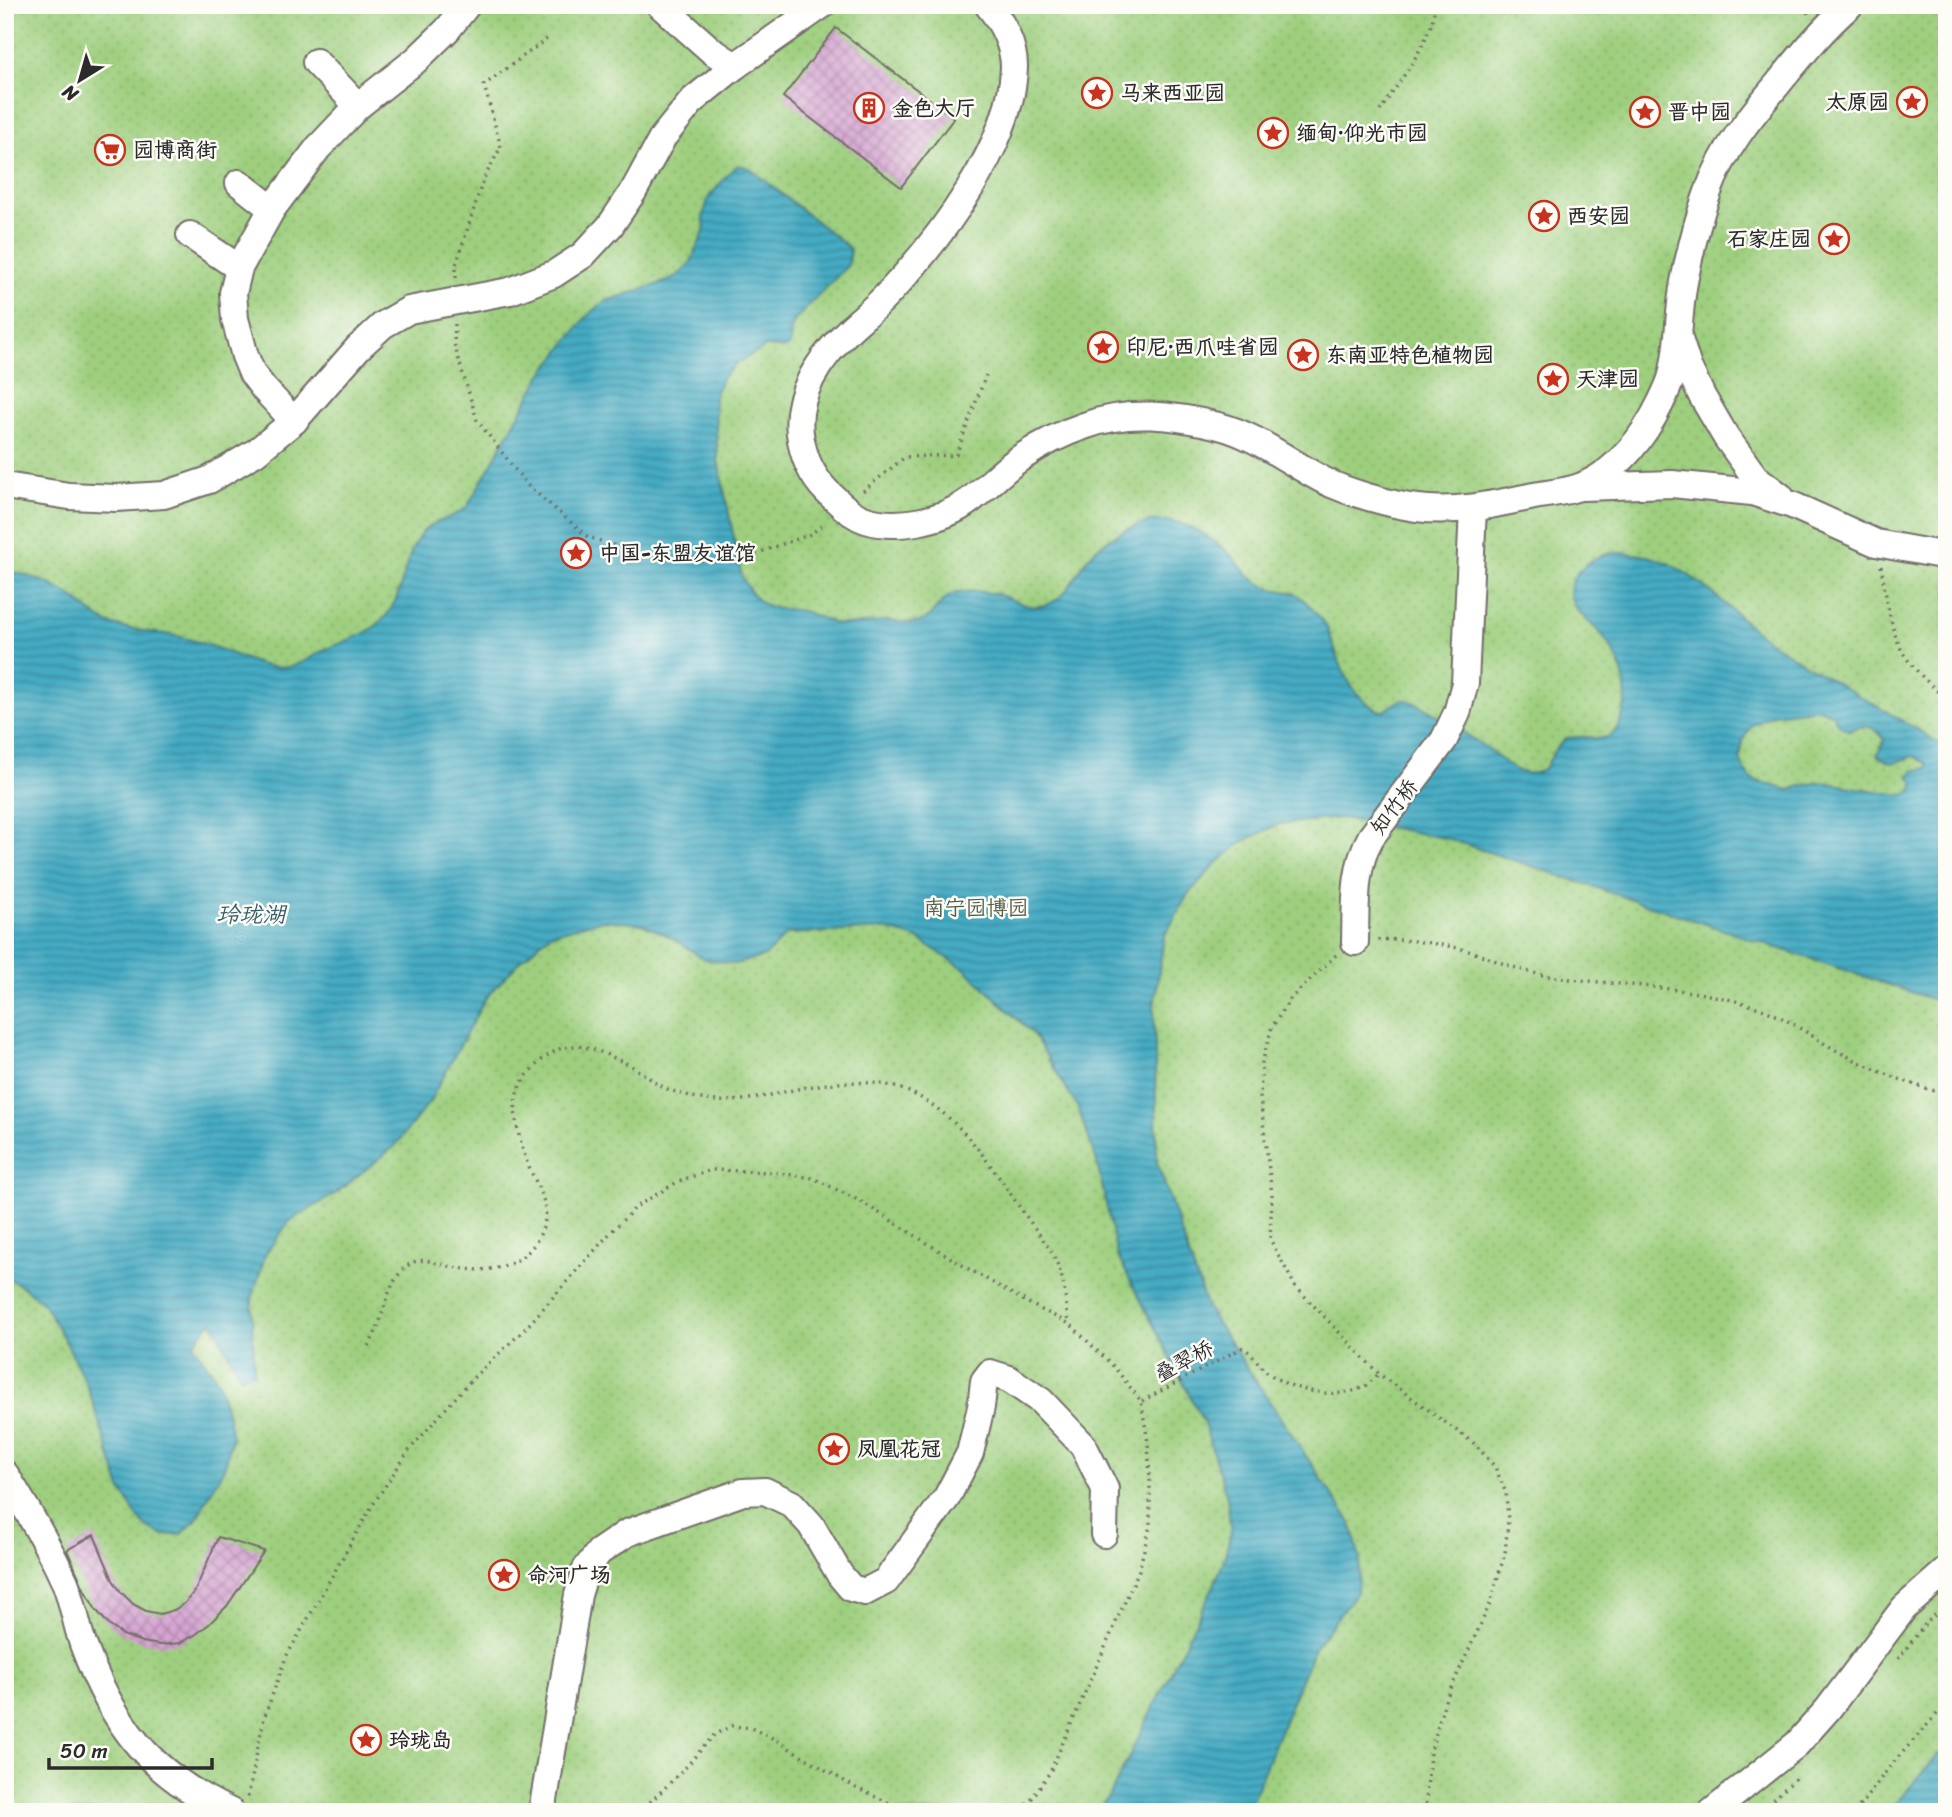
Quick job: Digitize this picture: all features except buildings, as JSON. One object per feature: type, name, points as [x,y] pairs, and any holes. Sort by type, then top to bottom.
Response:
[{"type":"street","points":[[294,421],[264,389],[252,373],[245,356],[235,319],[233,293],[239,268],[272,209],[318,148],[358,106],[447,30],[467,5]]},
{"type":"street","points":[[660,5],[712,51],[734,66]]},
{"type":"street","points":[[5,486],[69,496],[104,498],[164,495],[209,480],[256,452],[294,421],[358,348],[383,325],[409,310],[510,291],[554,274],[583,255],[610,226],[633,192],[663,137],[693,100],[734,66],[822,5]]},
{"type":"street","points":[[988,5],[1008,35],[1014,64],[1007,112],[991,153],[927,250],[884,299],[848,331],[827,355],[803,394],[799,433],[804,454],[813,475],[821,485],[854,515],[885,523],[916,522],[946,515],[967,503],[1021,457],[1084,425],[1118,416],[1159,416],[1197,421],[1232,430],[1253,438],[1327,482],[1362,495],[1417,508],[1473,508],[1582,487],[1672,484],[1752,492],[1792,505],[1876,543],[1947,556]]},
{"type":"street","points":[[1582,487],[1629,452],[1651,422],[1672,378],[1685,277],[1707,193],[1722,158],[1743,126],[1814,39],[1850,5]]},
{"type":"street","points":[[316,62],[358,106]]},
{"type":"street","points":[[239,183],[272,209]]},
{"type":"street","points":[[190,235],[239,268]]},
{"type":"street","points":[[1678,333],[1688,367],[1726,437],[1755,477],[1792,505]]},
{"type":"street","name":"知竹桥","points":[[1354,942],[1358,878],[1363,850],[1444,740],[1457,713],[1465,683],[1473,508]]},
{"type":"street","points":[[542,1812],[578,1595],[586,1569],[598,1552],[627,1533],[743,1492],[765,1491],[792,1504],[811,1525],[839,1575],[851,1588],[865,1592],[886,1581],[947,1497],[970,1453],[984,1381],[990,1373],[1009,1379],[1041,1401],[1083,1445],[1104,1489],[1104,1534]]},
{"type":"street","points":[[5,1474],[32,1517],[66,1585],[83,1643],[103,1693],[130,1737],[153,1761],[211,1802],[239,1805]]},
{"type":"street","points":[[1712,1812],[1797,1744],[1828,1709],[1904,1608],[1947,1570]]},
{"type":"path","points":[[1380,111],[1424,42],[1435,15],[1434,5]]},
{"type":"path","points":[[548,38],[484,85],[501,147],[483,180],[456,265],[454,344],[477,420],[527,485],[588,537],[654,558],[733,562],[811,534],[905,457],[956,455],[986,375]]},
{"type":"path","points":[[1876,543],[1892,619],[1902,651],[1924,678],[1947,699]]},
{"type":"path","points":[[1425,1812],[1430,1754],[1445,1701],[1490,1604],[1505,1553],[1508,1521],[1506,1493],[1494,1467],[1475,1444],[1379,1374],[1295,1286],[1270,1239],[1272,1194],[1260,1097],[1262,1063],[1272,1027],[1291,998],[1354,942],[1391,939],[1415,942],[1461,949],[1541,975],[1670,988],[1719,996],[1761,1008],[1843,1054],[1922,1088],[1947,1094]]},
{"type":"path","points":[[368,1346],[381,1322],[392,1283],[401,1270],[413,1261],[426,1260],[459,1268],[484,1270],[510,1265],[526,1255],[545,1218],[542,1194],[530,1169],[521,1140],[516,1095],[530,1071],[547,1056],[562,1047],[580,1045],[633,1067],[664,1088],[699,1099],[734,1101],[828,1084],[850,1083],[897,1087],[920,1098],[949,1118],[979,1149],[1057,1262],[1065,1293],[1068,1323]]},
{"type":"path","points":[[239,1805],[264,1718],[286,1657],[372,1506],[410,1449],[473,1378],[524,1330],[637,1206],[679,1181],[711,1170],[773,1172],[813,1178],[860,1201],[967,1268],[1068,1323],[1115,1367],[1141,1401],[1148,1442],[1150,1525],[1139,1570],[1050,1772],[1030,1801],[1016,1812]]},
{"type":"path","name":"叠翠桥","points":[[1141,1401],[1241,1348],[1249,1351],[1265,1370],[1282,1381],[1308,1391],[1332,1393],[1353,1390],[1367,1385],[1379,1374]]},
{"type":"path","points":[[1855,1812],[1891,1765],[1946,1707]]},
{"type":"path","points":[[640,1812],[715,1734],[732,1726],[751,1728],[774,1739],[856,1788],[910,1812]]},
{"type":"green space","name":"南宁园博园","points":[[5,5],[1947,5],[1947,1812],[5,1812]]},
{"type":"water","name":"玲珑湖","points":[[737,166],[749,168],[850,251],[848,265],[795,320],[791,329],[790,345],[785,349],[766,347],[736,364],[723,377],[714,396],[718,460],[742,577],[755,597],[766,605],[802,611],[833,623],[849,625],[922,621],[946,598],[964,592],[989,593],[1028,606],[1044,605],[1062,595],[1094,551],[1110,539],[1148,522],[1177,523],[1198,531],[1216,543],[1257,582],[1298,595],[1305,601],[1327,628],[1341,667],[1364,701],[1383,712],[1400,701],[1413,702],[1466,734],[1516,770],[1531,774],[1545,768],[1555,750],[1566,738],[1606,737],[1614,732],[1621,720],[1626,698],[1620,666],[1603,636],[1574,605],[1571,587],[1573,579],[1585,565],[1611,553],[1627,553],[1650,557],[1683,572],[1714,594],[1773,644],[1947,748],[1947,1004],[1449,839],[1341,818],[1279,824],[1244,841],[1217,863],[1187,896],[1164,937],[1154,1006],[1157,1162],[1207,1308],[1351,1523],[1360,1559],[1357,1592],[1314,1648],[1247,1812],[1096,1812],[1111,1793],[1214,1585],[1231,1532],[1227,1497],[1203,1421],[1117,1255],[1096,1158],[1077,1106],[1033,1034],[965,969],[916,938],[885,929],[787,934],[765,956],[735,964],[704,959],[671,937],[642,924],[603,920],[550,934],[516,965],[485,999],[430,1101],[395,1146],[335,1194],[290,1221],[266,1253],[252,1299],[254,1373],[240,1376],[212,1321],[193,1344],[218,1381],[232,1437],[225,1466],[196,1520],[182,1534],[162,1535],[147,1528],[135,1513],[121,1489],[88,1388],[68,1346],[44,1304],[22,1286],[5,1277],[5,570],[58,588],[108,623],[181,637],[271,667],[298,664],[367,631],[379,623],[394,604],[413,548],[423,531],[467,507],[541,376],[587,316],[606,301],[671,280],[691,262],[705,229],[703,216],[709,197]],"holes":[[[1819,708],[1833,714],[1837,723],[1847,730],[1863,726],[1876,730],[1884,739],[1877,755],[1888,761],[1895,763],[1913,756],[1927,763],[1927,768],[1913,771],[1909,776],[1914,788],[1901,795],[1822,782],[1789,790],[1753,780],[1744,770],[1740,758],[1743,740],[1752,725],[1773,714]]]},
{"type":"water","points":[[1947,1752],[1947,1812],[1888,1812],[1939,1754]]},
{"type":"place","name":"马来西亚园","points":[[1097,93]]},
{"type":"place","name":"太原园","points":[[1912,102]]},
{"type":"place","name":"金色大厅","points":[[869,108]]},
{"type":"place","name":"晋中园","points":[[1645,112]]},
{"type":"place","name":"缅甸·仰光市园","points":[[1273,133]]},
{"type":"place","name":"园博商街","points":[[110,150]]},
{"type":"place","name":"西安园","points":[[1544,216]]},
{"type":"place","name":"石家庄园","points":[[1834,239]]},
{"type":"place","name":"印尼·西爪哇省园","points":[[1103,347]]},
{"type":"place","name":"东南亚特色植物园","points":[[1303,355]]},
{"type":"place","name":"天津园","points":[[1553,379]]},
{"type":"place","name":"中国-东盟友谊馆","points":[[576,553]]},
{"type":"place","name":"凤凰花冠","points":[[834,1449]]},
{"type":"place","name":"命河广场","points":[[504,1575]]},
{"type":"place","name":"玲珑岛","points":[[366,1740]]}]
